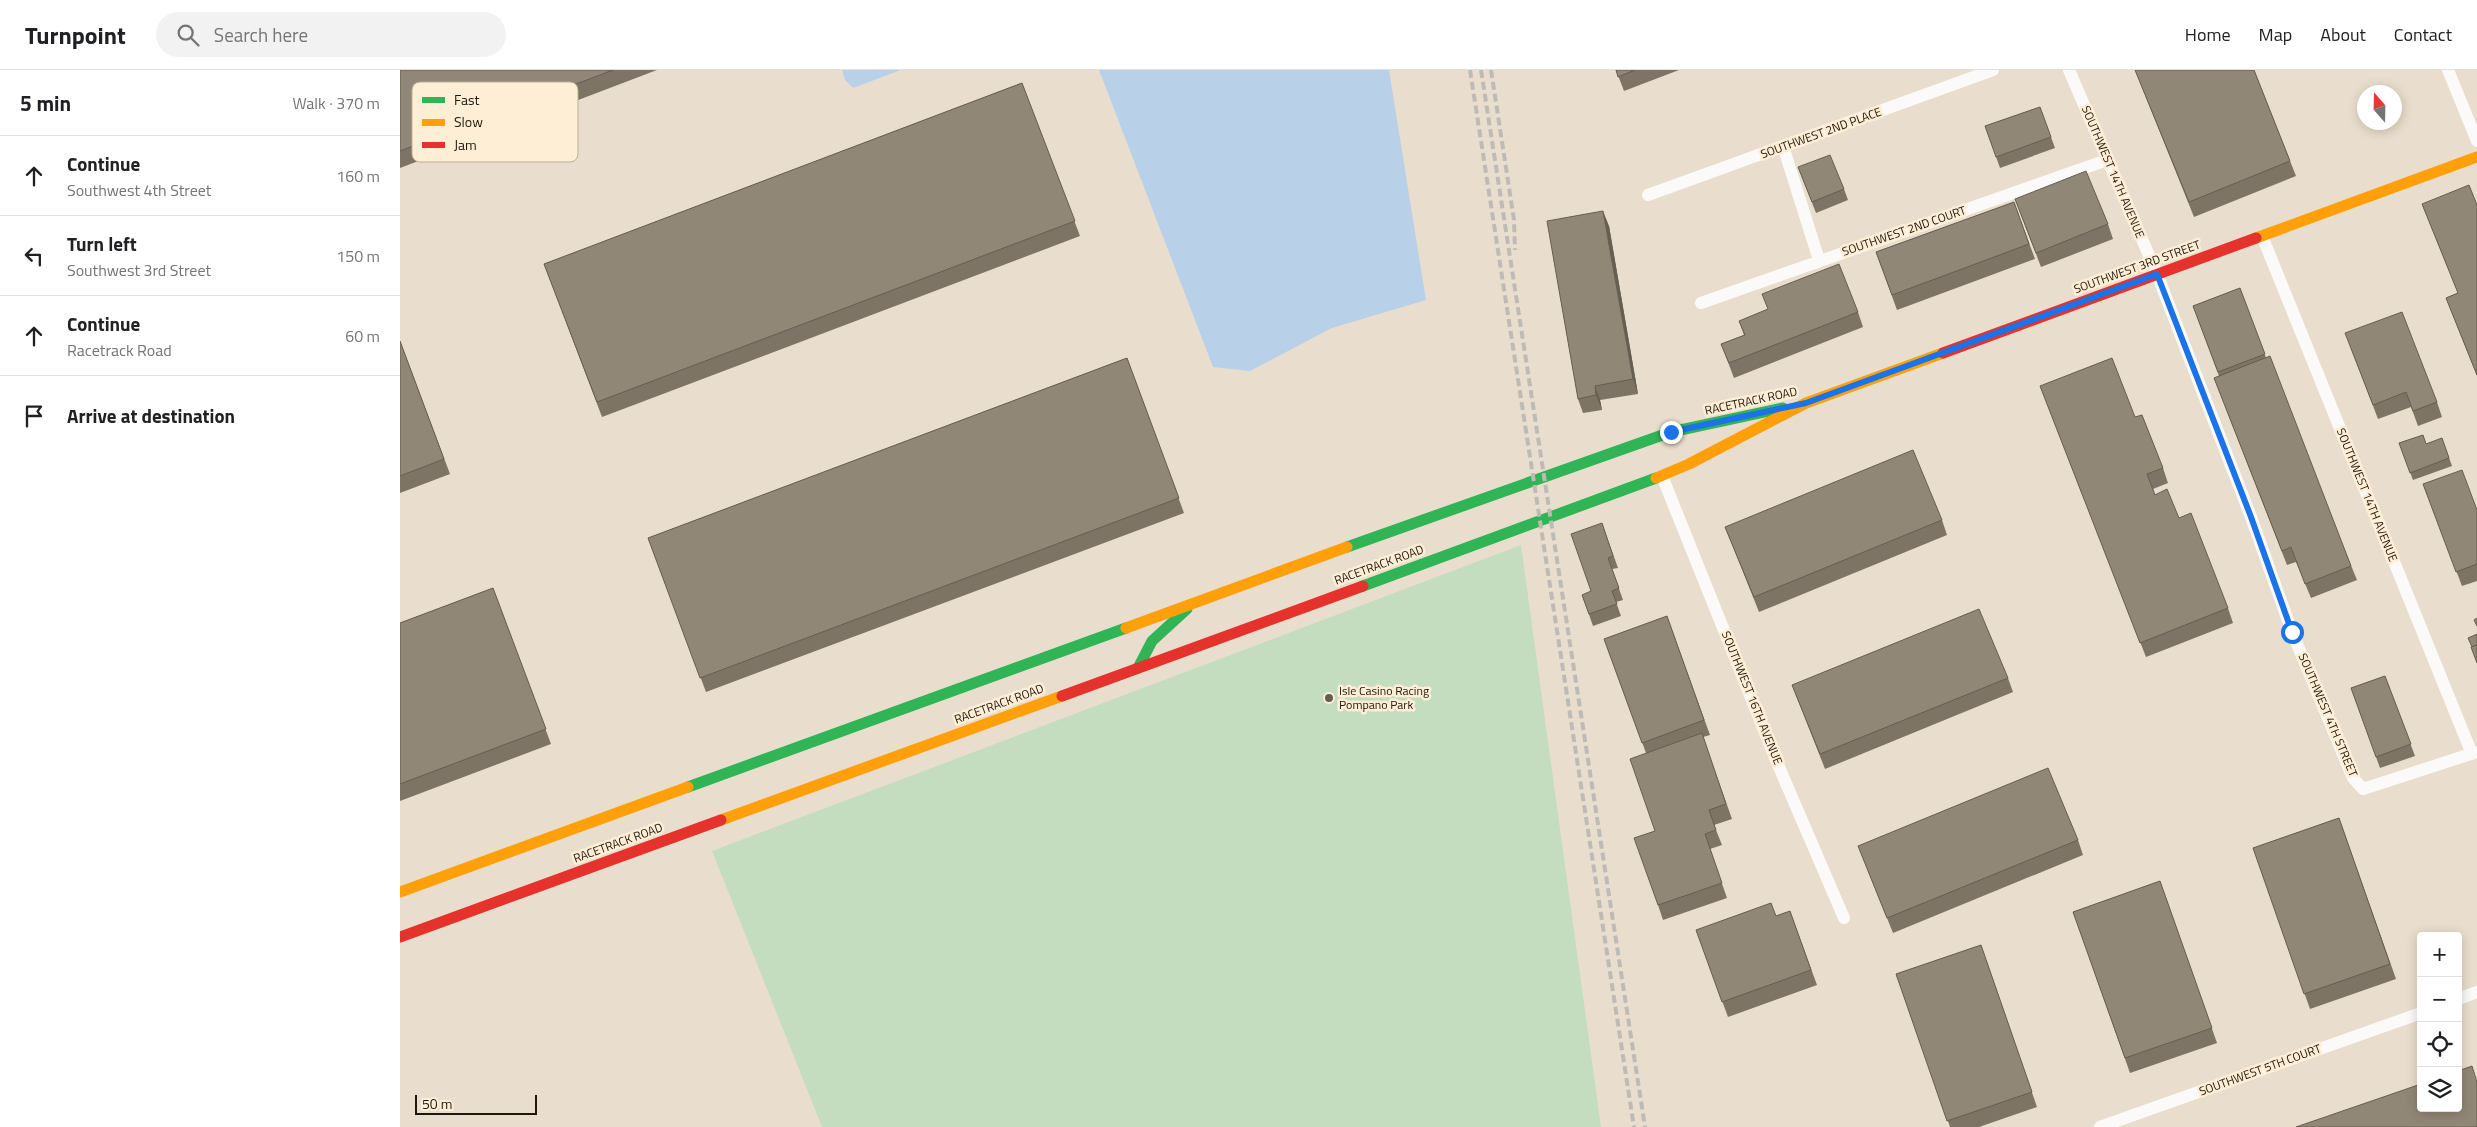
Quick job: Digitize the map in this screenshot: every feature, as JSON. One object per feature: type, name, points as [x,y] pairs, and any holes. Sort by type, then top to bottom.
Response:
[{"type":"street","name":"SOUTHWEST 2ND PLACE","points":[[1648,195],[1993,70]]},
{"type":"street","name":"SOUTHWEST 14TH AVENUE","points":[[2069,70],[2157,274]]},
{"type":"street","points":[[2448,70],[2477,141]]},
{"type":"street","points":[[1784,146],[1819,260]]},
{"type":"street","name":"SOUTHWEST 3RD STREET","points":[[1806,403],[2477,157]]},
{"type":"street","name":"SOUTHWEST 2ND COURT","points":[[1701,303],[2107,160]]},
{"type":"street","name":"SOUTHWEST 14TH AVENUE","points":[[2262,236],[2474,753]]},
{"type":"street","name":"SOUTHWEST 4TH STREET","points":[[2157,274],[2251,517],[2292,632],[2353,778],[2363,789],[2474,753]]},
{"type":"street","name":"RACETRACK ROAD","points":[[400,937],[1662,476],[1806,403]]},
{"type":"street","name":"RACETRACK ROAD","points":[[400,892],[1440,512],[1641,441],[1806,403]]},
{"type":"street","name":"SOUTHWEST 16TH AVENUE","points":[[1662,476],[1776,760],[1844,918]]},
{"type":"street","points":[[1138,668],[1152,641],[1194,603]]},
{"type":"street","points":[[2462,998],[2477,992]]},
{"type":"street","name":"SOUTHWEST 5TH COURT","points":[[2100,1127],[2417,1013]]},
{"type":"green space","name":"Isle Casino Racing Pompano Park","points":[[1521,545],[1601,1127],[822,1127],[712,851]]},
{"type":"water","points":[[842,70],[901,70],[853,88],[845,80]]},
{"type":"water","points":[[1099,70],[1389,70],[1426,300],[1332,328],[1250,371],[1213,367]]},
{"type":"building","points":[[400,70],[613,70],[578,83],[412,82],[412,146],[400,151]]},
{"type":"building","points":[[1616,70],[1635,70],[1618,77]]},
{"type":"building","points":[[2135,70],[2254,70],[2290,161],[2189,202]]},
{"type":"building","points":[[1022,83],[1075,221],[597,402],[544,264]]},
{"type":"building","points":[[2040,107],[2051,137],[1996,157],[1985,126]]},
{"type":"building","points":[[1830,155],[1844,189],[1812,202],[1798,167]]},
{"type":"building","points":[[2086,171],[2108,224],[2036,253],[2015,199]]},
{"type":"building","points":[[2469,185],[2477,205],[2477,375],[2446,298],[2458,293],[2422,204]]},
{"type":"building","points":[[2014,202],[2029,244],[1892,295],[1876,252]]},
{"type":"building","points":[[1603,211],[1633,379],[1595,386],[1596,395],[1578,399],[1547,221]]},
{"type":"building","points":[[1839,264],[1858,312],[1729,363],[1721,344],[1745,335],[1739,321],[1768,309],[1762,294]]},
{"type":"building","points":[[2240,288],[2265,354],[2218,372],[2193,306]]},
{"type":"building","points":[[2402,312],[2437,402],[2413,411],[2406,392],[2373,405],[2345,333]]},
{"type":"building","points":[[400,341],[444,459],[400,476]]},
{"type":"building","points":[[2270,356],[2351,566],[2305,584],[2291,547],[2282,551],[2214,378]]},
{"type":"building","points":[[1127,358],[1179,498],[700,678],[648,538]]},
{"type":"building","points":[[2112,358],[2135,417],[2142,415],[2163,468],[2147,474],[2155,495],[2167,489],[2179,518],[2191,513],[2228,608],[2140,643],[2040,386]]},
{"type":"building","points":[[2423,435],[2426,444],[2442,438],[2449,458],[2410,473],[2399,443]]},
{"type":"building","points":[[1913,450],[1942,520],[1754,597],[1725,527]]},
{"type":"building","points":[[2462,470],[2477,510],[2477,564],[2456,572],[2423,484]]},
{"type":"building","points":[[1602,523],[1613,556],[1608,558],[1619,588],[1612,591],[1617,604],[1589,614],[1582,595],[1591,591],[1571,534]]},
{"type":"building","points":[[493,588],[546,729],[400,784],[400,623]]},
{"type":"building","points":[[1979,609],[2008,678],[1820,754],[1792,685]]},
{"type":"building","points":[[1667,616],[1704,720],[1642,743],[1604,639]]},
{"type":"building","points":[[2477,634],[2477,645],[2472,647],[2468,638]]},
{"type":"building","points":[[2477,645],[2477,663],[2471,647]]},
{"type":"building","points":[[2385,676],[2411,744],[2376,757],[2351,688]]},
{"type":"building","points":[[1702,733],[1726,804],[1709,810],[1716,830],[1705,834],[1722,883],[1658,905],[1634,838],[1655,831],[1630,759]]},
{"type":"building","points":[[2048,768],[2078,840],[1887,918],[1858,846]]},
{"type":"building","points":[[2339,818],[2390,964],[2304,994],[2253,848]]},
{"type":"building","points":[[2160,881],[2212,1028],[2125,1058],[2073,912]]},
{"type":"building","points":[[1771,903],[1776,916],[1790,911],[1811,970],[1722,1002],[1696,930]]},
{"type":"building","points":[[1981,945],[2032,1092],[1947,1121],[1896,974]]},
{"type":"building","points":[[2472,1066],[2477,1082],[2477,1127],[2296,1127],[2417,1085],[2417,1112],[2462,1112],[2462,1070]]},
{"type":"railway","points":[[1470,70],[1634,1127]]},
{"type":"railway","points":[[1481,70],[1645,1127]]},
{"type":"railway","points":[[1491,70],[1514,220],[1515,250]]},
{"type":"traffic: fast","points":[[1347,547],[1671,432],[1783,408]]},
{"type":"traffic: fast","points":[[1363,586],[1656,478]]},
{"type":"traffic: fast","points":[[1138,668],[1152,641],[1187,609]]},
{"type":"traffic: fast","points":[[688,787],[1126,628]]},
{"type":"traffic: slow","points":[[2256,238],[2477,157]]},
{"type":"traffic: slow","points":[[1656,478],[1689,464],[1806,403],[1943,353]]},
{"type":"traffic: slow","points":[[1126,628],[1347,547]]},
{"type":"traffic: slow","points":[[721,820],[1062,696]]},
{"type":"traffic: slow","points":[[400,892],[688,787]]},
{"type":"traffic: jam","points":[[1943,353],[2256,238]]},
{"type":"traffic: jam","points":[[1062,696],[1363,586]]},
{"type":"traffic: jam","points":[[400,937],[721,820]]},
{"type":"place","name":"Isle Casino Racing Pompano Park","points":[[1329,698]]},
{"type":"route","points":[[1671,432],[1806,403],[2157,274],[2251,517],[2292,632]]}]
